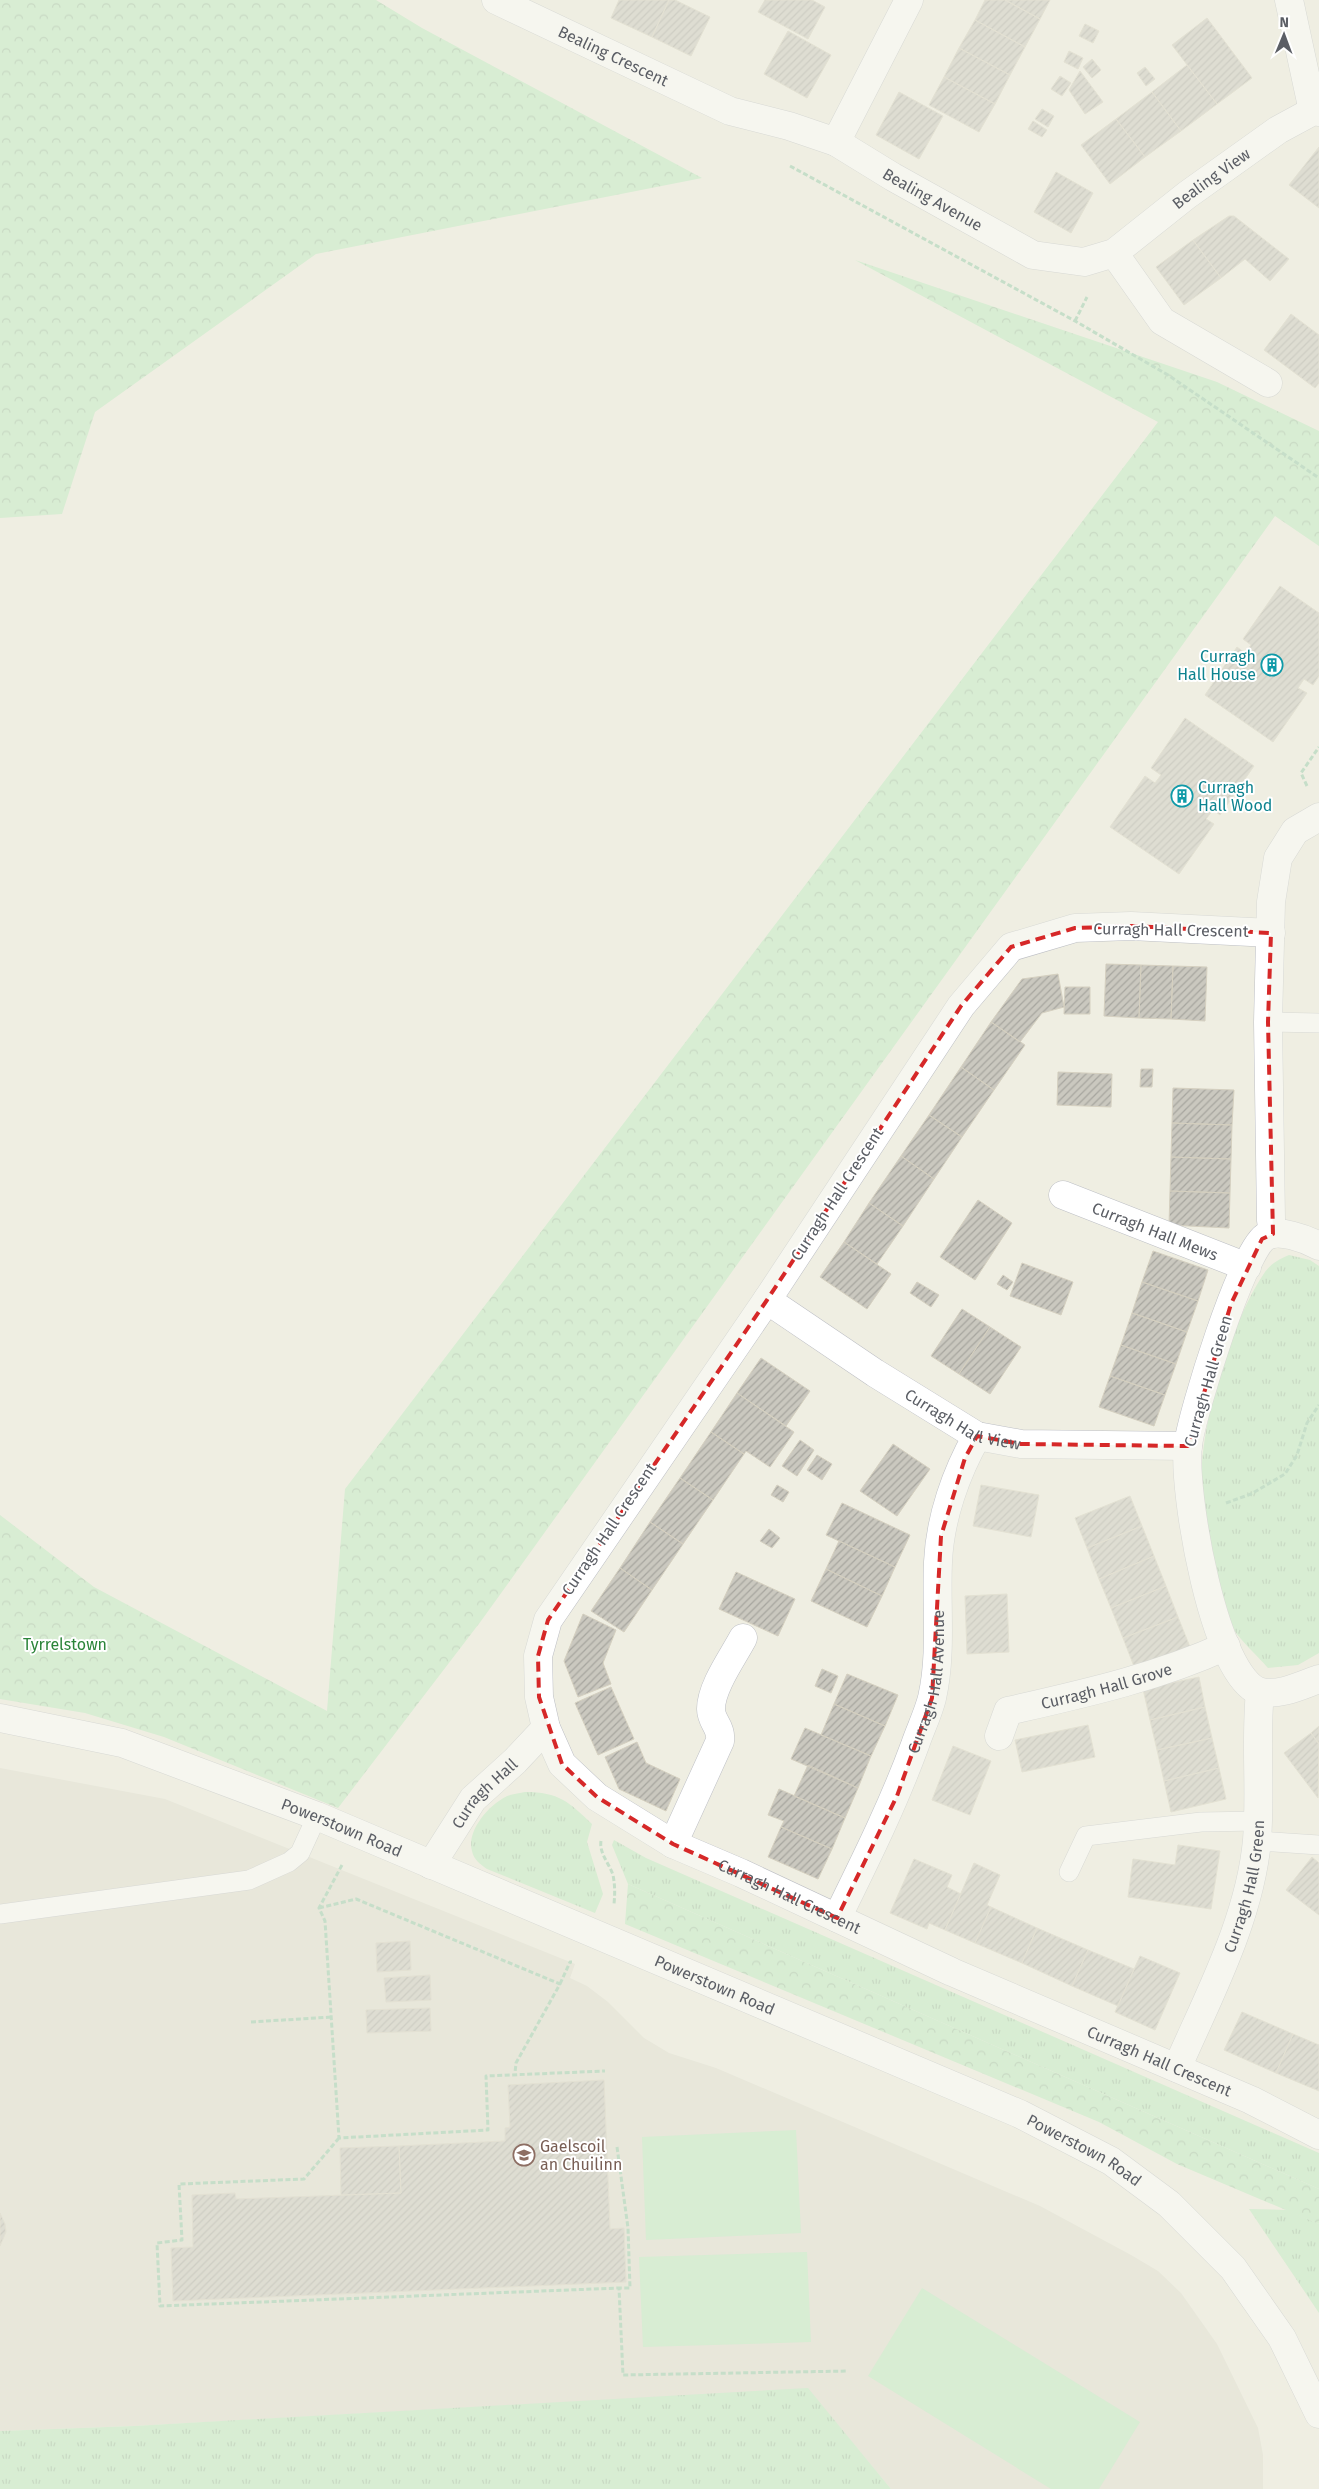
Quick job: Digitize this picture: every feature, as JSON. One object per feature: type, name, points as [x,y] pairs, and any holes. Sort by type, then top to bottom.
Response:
[{"type":"street","name":"Bealing Crescent","points":[[496,0],[730,111]]},
{"type":"street","points":[[836,142],[909,0]]},
{"type":"street","name":"Bealing View","points":[[1033,255],[1084,262],[1114,253],[1187,195],[1278,130],[1316,112],[1289,0]]},
{"type":"street","name":"Bealing Avenue","points":[[730,111],[789,126],[836,142],[893,177],[1033,255]]},
{"type":"street","points":[[1114,253],[1162,321],[1268,382]]},
{"type":"street","name":"Curragh Hall Crescent","points":[[1319,817],[1295,830],[1278,858],[1271,902],[1271,933],[1131,926],[1075,928],[1011,947],[960,1006],[768,1300],[548,1620],[538,1656],[540,1697],[546,1728],[562,1764],[597,1797],[673,1844],[952,1972],[1251,2100],[1319,2135]]},
{"type":"street","points":[[1271,933],[1268,1022],[1270,1220],[1273,1234],[1293,1237],[1319,1246]]},
{"type":"street","name":"Curragh Hall Mews","points":[[1063,1195],[1247,1267]]},
{"type":"street","name":"Curragh Hall Green","points":[[1177,2068],[1230,1948],[1251,1877],[1257,1831],[1256,1728],[1260,1692],[1246,1683],[1226,1646],[1209,1599],[1191,1512],[1187,1475],[1188,1446],[1214,1349],[1247,1267],[1262,1240],[1273,1234]]},
{"type":"street","name":"Curragh Hall View","points":[[768,1300],[875,1373],[977,1436],[1021,1444],[1188,1446]]},
{"type":"street","name":"Curragh Hall Avenue","points":[[837,1918],[896,1796],[932,1698],[938,1629],[938,1561],[941,1536],[948,1504],[965,1458],[977,1436]]},
{"type":"street","points":[[673,1844],[720,1741],[721,1732],[712,1718],[711,1708],[714,1693],[743,1638]]},
{"type":"street","name":"Curragh Hall Grove","points":[[999,1736],[1008,1711],[1107,1688],[1189,1663],[1226,1646]]},
{"type":"street","points":[[1260,1692],[1276,1692],[1297,1688],[1319,1679]]},
{"type":"street","name":"Powerstown Road","points":[[0,1718],[122,1743],[317,1816],[1020,2114],[1111,2161],[1169,2204],[1233,2268],[1282,2338],[1319,2413],[1319,2419]]},
{"type":"street","name":"Curragh Hall","points":[[431,1865],[473,1799],[515,1762],[546,1728]]},
{"type":"lane","points":[[1268,1022],[1319,1023]]},
{"type":"lane","points":[[0,1914],[248,1880],[289,1862],[300,1853],[317,1816]]},
{"type":"lane","points":[[1069,1872],[1086,1836],[1201,1822],[1257,1831],[1319,1845]]},
{"type":"path","points":[[782,161],[1075,321],[1160,370],[1319,478]]},
{"type":"path","points":[[1191,1512],[1234,1502],[1285,1474],[1297,1455],[1307,1423],[1319,1405]]},
{"type":"path","points":[[515,2074],[516,2063],[560,1984],[570,1962],[594,1959],[612,1916],[616,1894],[613,1875],[600,1847],[602,1830],[616,1809]]},
{"type":"path","points":[[340,1869],[320,1908],[325,1921],[339,2138],[304,2179],[178,2184],[182,2240],[157,2243],[160,2306],[630,2288],[628,2228],[617,2147]]},
{"type":"path","points":[[320,1908],[356,1899],[560,1984]]},
{"type":"path","points":[[251,2022],[332,2018]]},
{"type":"path","points":[[339,2138],[488,2130],[486,2076],[605,2071]]},
{"type":"path","points":[[619,2288],[623,2375],[848,2371]]},
{"type":"highlighted area","points":[[1131,926],[1271,933],[1268,1022],[1273,1234],[1262,1239],[1231,1304],[1188,1446],[1021,1444],[977,1436],[965,1458],[941,1536],[932,1698],[897,1796],[837,1918],[673,1844],[597,1797],[562,1764],[539,1697],[538,1656],[548,1620],[767,1300],[961,1006],[1011,947],[1075,928]]},
{"type":"shaded area","name":"Gaelscoil an Chuilinn","points":[[0,1768],[165,1799],[575,1964],[570,1978],[587,1986],[608,2002],[644,2038],[669,2053],[716,2068],[1040,2206],[1131,2255],[1158,2271],[1181,2293],[1217,2344],[1258,2428],[1263,2455],[1263,2489],[891,2489],[808,2389],[134,2426],[0,2431]]},
{"type":"green space","points":[[0,0],[376,0],[422,28],[702,178],[316,254],[95,412],[62,514],[0,518]]},
{"type":"green space","name":"Tyrrelstown","points":[[855,260],[1217,382],[1319,431],[1319,546],[1275,516],[481,1621],[338,1808],[164,1737],[85,1713],[0,1699],[0,1515],[94,1587],[327,1711],[345,1489],[1158,422]]},
{"type":"green space","points":[[1289,1255],[1310,1260],[1319,1266],[1319,1653],[1298,1665],[1268,1668],[1241,1639],[1229,1621],[1216,1574],[1206,1523],[1202,1492],[1202,1467],[1211,1409],[1219,1378],[1240,1319],[1252,1293],[1267,1269]]},
{"type":"green space","points":[[537,1792],[555,1796],[570,1804],[592,1824],[587,1842],[603,1894],[595,1913],[487,1869],[474,1857],[471,1843],[473,1834],[476,1826],[488,1810],[510,1795]]},
{"type":"green space","points":[[614,1840],[646,1858],[1319,2153],[1319,2189],[628,1884],[612,1845]]},
{"type":"green space","points":[[628,1884],[1319,2189],[1319,2224],[1177,2164],[1099,2122],[625,1924]]},
{"type":"green space","points":[[796,2130],[801,2233],[646,2240],[642,2137]]},
{"type":"green space","points":[[1249,2209],[1288,2210],[1319,2224],[1319,2313]]},
{"type":"green space","points":[[807,2252],[811,2342],[643,2347],[639,2257]]},
{"type":"green space","points":[[922,2288],[1140,2422],[1099,2489],[1051,2489],[868,2376]]},
{"type":"green space","points":[[808,2388],[891,2489],[0,2489],[0,2431],[134,2426]]},
{"type":"building","points":[[619,0],[669,0],[652,37],[611,18]]},
{"type":"building","points":[[669,0],[675,0],[710,17],[691,56],[652,37]]},
{"type":"building","points":[[765,0],[812,0],[825,7],[808,39],[758,12]]},
{"type":"building","points":[[985,0],[1005,0],[1040,19],[1025,47],[975,20]]},
{"type":"building","points":[[1005,0],[1050,0],[1040,19]]},
{"type":"building","points":[[1207,18],[1252,78],[1217,104],[1172,45]]},
{"type":"building","points":[[975,20],[1025,47],[1010,75],[959,48]]},
{"type":"building","points":[[1085,24],[1099,31],[1093,43],[1079,36]]},
{"type":"building","points":[[788,31],[831,55],[807,98],[764,74]]},
{"type":"building","points":[[959,48],[1010,75],[995,104],[944,77]]},
{"type":"building","points":[[1069,51],[1083,58],[1078,69],[1064,62]]},
{"type":"building","points":[[1092,59],[1101,70],[1092,78],[1083,67]]},
{"type":"building","points":[[1187,65],[1217,104],[1181,131],[1152,92]]},
{"type":"building","points":[[1145,67],[1155,79],[1146,86],[1137,73]]},
{"type":"building","points":[[1080,71],[1103,102],[1085,114],[1069,90]]},
{"type":"building","points":[[1060,76],[1071,83],[1062,96],[1051,89]]},
{"type":"building","points":[[944,77],[995,104],[979,132],[929,105]]},
{"type":"building","points":[[899,92],[943,116],[919,159],[876,135]]},
{"type":"building","points":[[1152,92],[1181,131],[1145,157],[1116,119]]},
{"type":"building","points":[[1042,109],[1054,116],[1048,127],[1035,119]]},
{"type":"building","points":[[1116,119],[1145,157],[1110,184],[1081,145]]},
{"type":"building","points":[[1033,121],[1047,130],[1042,137],[1028,129]]},
{"type":"building","points":[[1319,147],[1319,208],[1289,185]]},
{"type":"building","points":[[1056,172],[1093,193],[1071,233],[1034,212]]},
{"type":"building","points":[[1229,216],[1234,216],[1289,259],[1270,281],[1245,259],[1221,278],[1193,240]]},
{"type":"building","points":[[1193,240],[1221,278],[1184,305],[1156,267]]},
{"type":"building","points":[[1291,314],[1319,335],[1319,383],[1315,388],[1264,350]]},
{"type":"building","name":"Curragh Hall House","points":[[1280,586],[1319,613],[1319,676],[1313,685],[1304,679],[1298,688],[1307,693],[1273,742],[1205,695],[1237,647],[1245,653],[1251,645],[1243,639]]},
{"type":"building","name":"Curragh Hall Wood","points":[[1185,718],[1254,766],[1220,815],[1213,810],[1206,819],[1214,824],[1179,874],[1110,827],[1145,776],[1155,783],[1161,775],[1151,768]]},
{"type":"building","points":[[1106,964],[1141,965],[1139,1018],[1104,1016]]},
{"type":"building","points":[[1141,965],[1173,966],[1171,1019],[1139,1018]]},
{"type":"building","points":[[1173,966],[1207,967],[1205,1021],[1171,1019]]},
{"type":"building","points":[[1058,974],[1064,1007],[1042,1013],[1020,1042],[991,1022],[1022,979]]},
{"type":"building","points":[[1065,987],[1090,987],[1090,1014],[1064,1014]]},
{"type":"building","points":[[991,1022],[1025,1045],[994,1090],[961,1067]]},
{"type":"building","points":[[961,1067],[994,1090],[962,1137],[929,1115]]},
{"type":"building","points":[[1141,1069],[1153,1069],[1152,1087],[1140,1087]]},
{"type":"building","points":[[1058,1072],[1112,1074],[1111,1107],[1057,1105]]},
{"type":"building","points":[[1173,1088],[1234,1090],[1232,1125],[1172,1123]]},
{"type":"building","points":[[929,1115],[962,1137],[934,1179],[901,1156]]},
{"type":"building","points":[[1172,1123],[1232,1125],[1231,1159],[1171,1157]]},
{"type":"building","points":[[901,1156],[934,1179],[903,1226],[869,1203]]},
{"type":"building","points":[[1171,1157],[1231,1159],[1230,1193],[1170,1191]]},
{"type":"building","points":[[1170,1191],[1230,1193],[1229,1228],[1169,1225]]},
{"type":"building","points":[[978,1200],[1012,1223],[975,1280],[940,1257]]},
{"type":"building","points":[[869,1203],[903,1226],[877,1264],[844,1242]]},
{"type":"building","points":[[844,1242],[891,1274],[867,1309],[820,1277]]},
{"type":"building","points":[[1153,1251],[1208,1270],[1198,1301],[1142,1282]]},
{"type":"building","points":[[1022,1263],[1073,1282],[1061,1315],[1010,1296]]},
{"type":"building","points":[[1003,1275],[1013,1282],[1007,1290],[997,1284]]},
{"type":"building","points":[[917,1282],[939,1295],[931,1307],[910,1293]]},
{"type":"building","points":[[1142,1282],[1198,1301],[1187,1332],[1132,1313]]},
{"type":"building","points":[[962,1309],[990,1327],[959,1374],[931,1356]]},
{"type":"building","points":[[1132,1313],[1187,1332],[1176,1364],[1121,1345]]},
{"type":"building","points":[[990,1327],[1021,1347],[990,1394],[959,1374]]},
{"type":"building","points":[[1121,1345],[1176,1364],[1165,1395],[1110,1376]]},
{"type":"building","points":[[761,1358],[810,1391],[786,1426],[737,1393]]},
{"type":"building","points":[[1110,1376],[1165,1395],[1154,1426],[1099,1407]]},
{"type":"building","points":[[737,1393],[794,1432],[770,1467],[746,1451],[744,1454],[711,1432]]},
{"type":"building","points":[[711,1432],[744,1454],[713,1500],[680,1478]]},
{"type":"building","points":[[800,1440],[814,1450],[797,1476],[782,1466]]},
{"type":"building","points":[[893,1444],[930,1469],[897,1516],[860,1491]]},
{"type":"building","points":[[817,1455],[832,1464],[822,1480],[807,1470]]},
{"type":"building","points":[[680,1478],[713,1500],[683,1544],[650,1522]]},
{"type":"building","points":[[777,1485],[789,1492],[783,1502],[771,1495]]},
{"type":"building","points":[[981,1485],[1039,1495],[1031,1537],[973,1526]]},
{"type":"building","points":[[1130,1496],[1142,1526],[1087,1548],[1075,1518]]},
{"type":"building","points":[[842,1503],[910,1535],[895,1567],[826,1535]]},
{"type":"building","points":[[650,1522],[683,1544],[652,1590],[620,1568]]},
{"type":"building","points":[[1142,1526],[1154,1556],[1099,1579],[1087,1548]]},
{"type":"building","points":[[769,1529],[780,1538],[772,1548],[760,1541]]},
{"type":"building","points":[[839,1541],[895,1567],[882,1596],[826,1569]]},
{"type":"building","points":[[1154,1556],[1166,1586],[1111,1608],[1099,1579]]},
{"type":"building","points":[[620,1568],[652,1590],[624,1632],[591,1611]]},
{"type":"building","points":[[826,1569],[882,1596],[867,1627],[811,1601]]},
{"type":"building","points":[[736,1572],[795,1599],[778,1636],[719,1609]]},
{"type":"building","points":[[1166,1586],[1178,1617],[1123,1638],[1111,1608]]},
{"type":"building","points":[[1007,1594],[1009,1652],[967,1654],[965,1596]]},
{"type":"building","points":[[583,1614],[616,1630],[603,1663],[611,1684],[578,1697],[564,1661]]},
{"type":"building","points":[[1178,1617],[1190,1647],[1135,1669],[1123,1638]]},
{"type":"building","points":[[822,1669],[838,1676],[831,1693],[815,1686]]},
{"type":"building","points":[[847,1674],[898,1695],[885,1726],[834,1704]]},
{"type":"building","points":[[1199,1677],[1205,1707],[1150,1720],[1143,1689]]},
{"type":"building","points":[[611,1687],[634,1739],[598,1755],[575,1703]]},
{"type":"building","points":[[834,1704],[885,1726],[871,1756],[821,1735]]},
{"type":"building","points":[[1205,1707],[1212,1738],[1157,1750],[1150,1720]]},
{"type":"building","points":[[1088,1725],[1095,1757],[1022,1772],[1015,1740]]},
{"type":"building","points":[[1319,1726],[1319,1744],[1311,1733]]},
{"type":"building","points":[[805,1728],[871,1756],[858,1788],[791,1759]]},
{"type":"building","points":[[1311,1733],[1319,1744],[1318,1798],[1284,1753]]},
{"type":"building","points":[[1212,1738],[1219,1768],[1164,1781],[1157,1750]]},
{"type":"building","points":[[637,1742],[646,1763],[680,1779],[666,1811],[619,1789],[605,1757]]},
{"type":"building","points":[[953,1746],[991,1761],[970,1815],[932,1800]]},
{"type":"building","points":[[808,1765],[858,1788],[845,1818],[794,1796]]},
{"type":"building","points":[[1219,1768],[1226,1799],[1171,1812],[1164,1781]]},
{"type":"building","points":[[779,1789],[845,1818],[832,1849],[781,1827],[784,1821],[768,1815]]},
{"type":"building","points":[[781,1827],[832,1849],[818,1879],[768,1857]]},
{"type":"building","points":[[1178,1845],[1220,1851],[1211,1909],[1128,1897],[1133,1859],[1175,1865]]},
{"type":"building","points":[[1312,1857],[1319,1863],[1319,1915],[1286,1890]]},
{"type":"building","points":[[914,1859],[952,1875],[947,1887],[961,1894],[945,1930],[929,1923],[927,1929],[890,1913]]},
{"type":"building","points":[[974,1863],[1000,1875],[987,1905],[991,1907],[975,1943],[945,1930]]},
{"type":"building","points":[[991,1907],[1037,1928],[1022,1963],[975,1943]]},
{"type":"building","points":[[1037,1928],[1088,1950],[1072,1986],[1022,1963]]},
{"type":"building","points":[[410,1941],[411,1970],[377,1972],[376,1943]]},
{"type":"building","points":[[1088,1950],[1134,1969],[1118,2006],[1072,1986]]},
{"type":"building","points":[[1140,1956],[1180,1973],[1155,2030],[1115,2012]]},
{"type":"building","points":[[430,1975],[431,2000],[386,2002],[384,1978]]},
{"type":"building","points":[[430,2008],[431,2031],[367,2033],[366,2010]]},
{"type":"building","points":[[1242,2012],[1293,2034],[1276,2073],[1224,2050]]},
{"type":"building","points":[[1293,2034],[1319,2045],[1319,2091],[1276,2073]]},
{"type":"building","points":[[604,2080],[610,2229],[624,2228],[626,2282],[173,2301],[171,2248],[193,2247],[192,2195],[235,2193],[236,2199],[401,2193],[399,2146],[505,2141],[505,2128],[510,2127],[508,2085]]},
{"type":"building","points":[[399,2146],[401,2193],[341,2195],[340,2148]]},
{"type":"building","points":[[0,2213],[6,2232],[0,2246]]},
{"type":"place","name":"Curragh Hall House","points":[[1272,665]]},
{"type":"place","name":"Curragh Hall Wood","points":[[1182,796]]},
{"type":"place","name":"Gaelscoil an Chuilinn","points":[[524,2155]]}]
